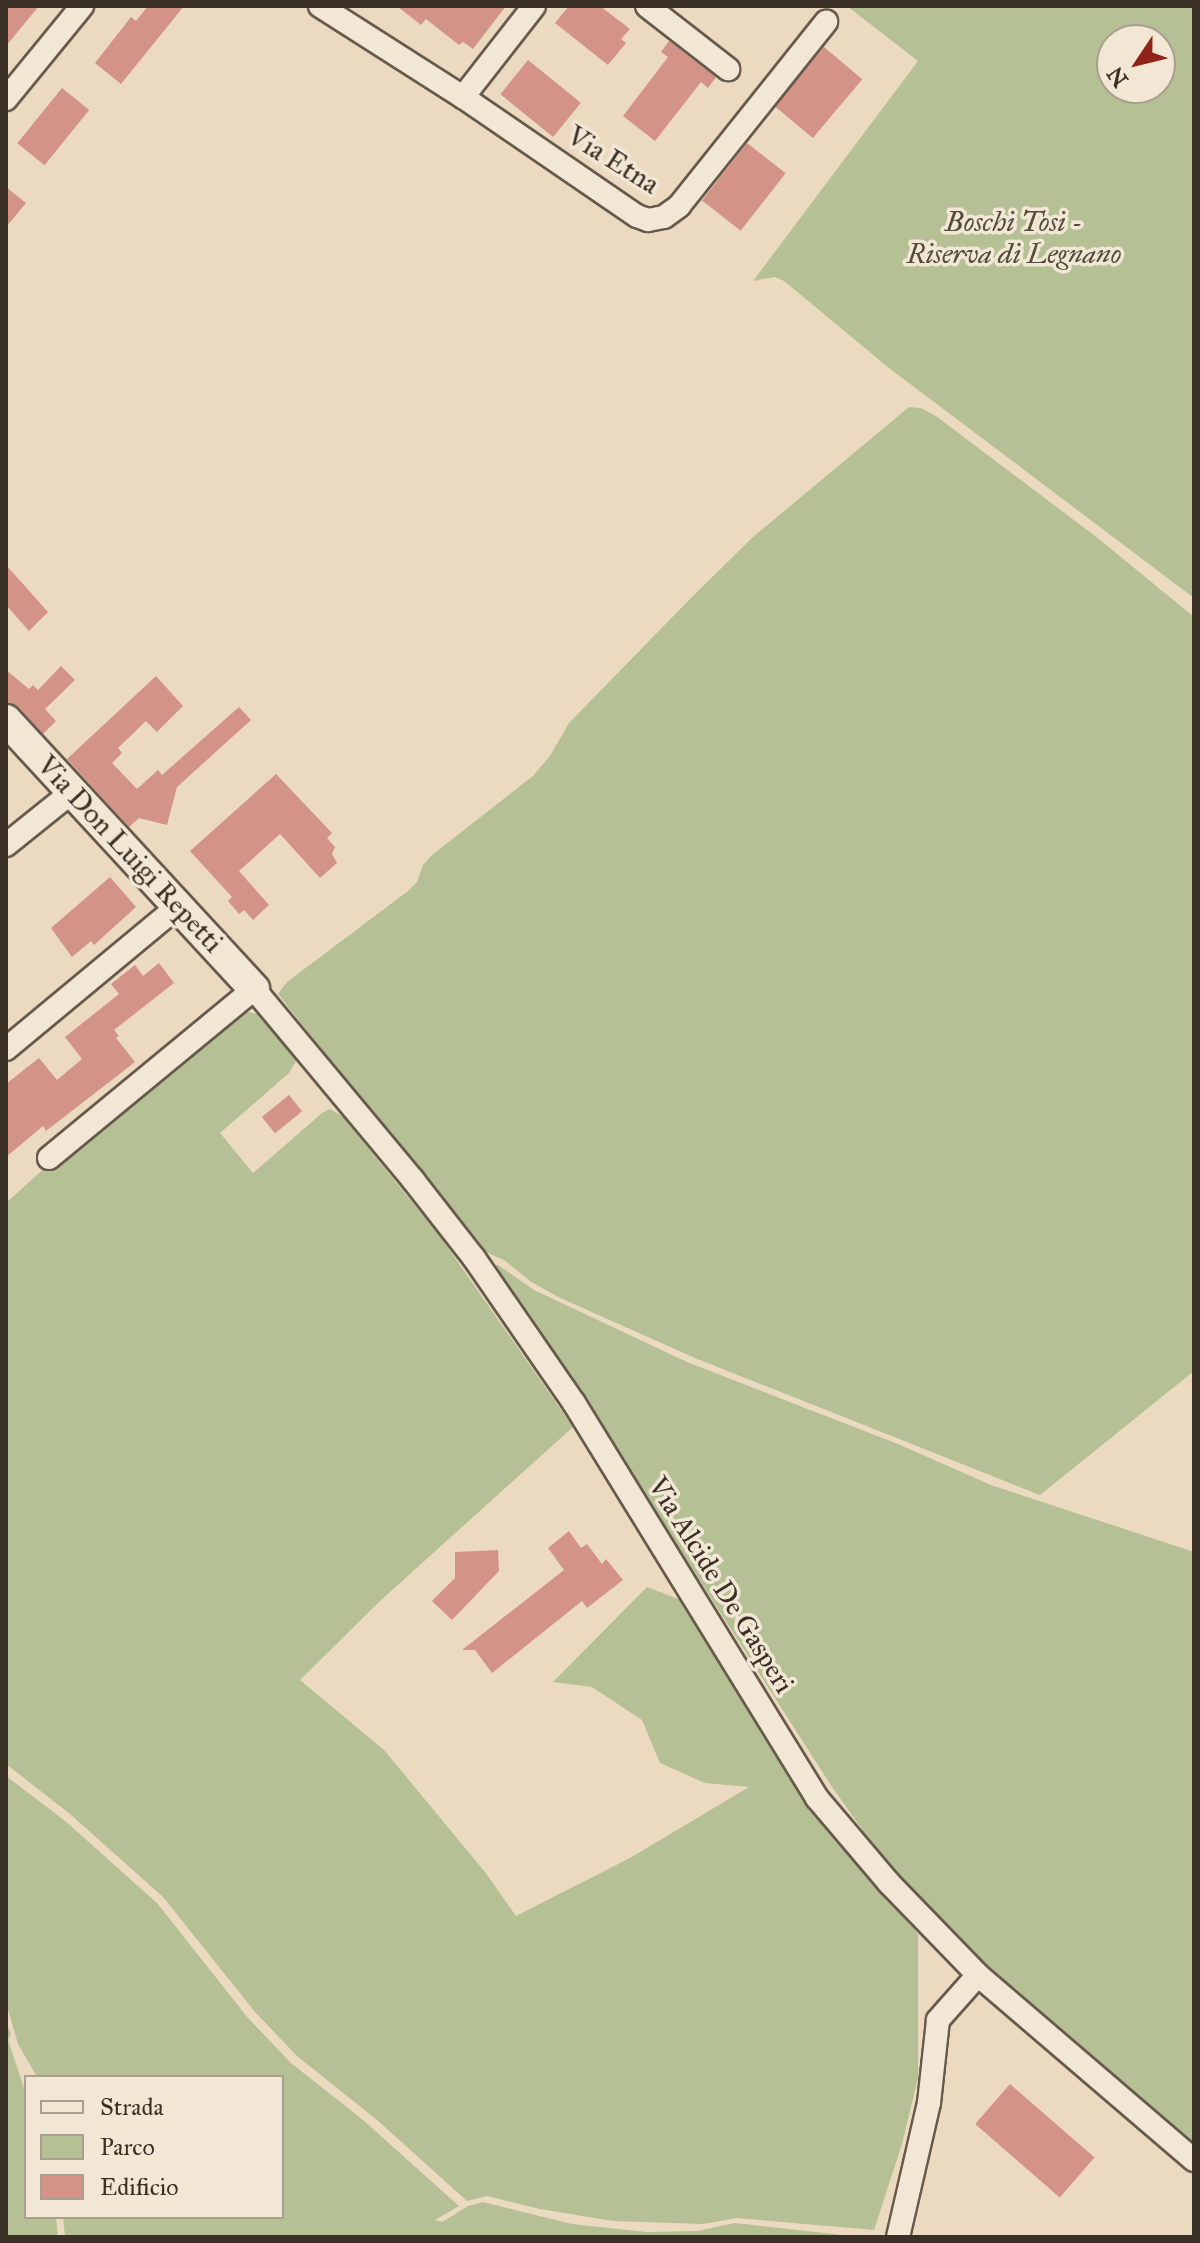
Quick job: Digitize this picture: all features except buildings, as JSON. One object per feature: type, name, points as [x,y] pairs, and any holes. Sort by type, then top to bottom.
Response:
[{"type":"street","points":[[6,99],[82,6]]},
{"type":"street","name":"Via Etna","points":[[320,6],[463,97],[637,216],[648,220],[664,217],[679,206],[826,22]]},
{"type":"street","points":[[463,97],[534,6]]},
{"type":"street","points":[[647,6],[728,69]]},
{"type":"street","name":"Via Don Luigi Repetti","points":[[6,720],[254,989]]},
{"type":"street","points":[[6,845],[72,792]]},
{"type":"street","points":[[6,1049],[178,906]]},
{"type":"street","points":[[49,1158],[254,989]]},
{"type":"street","name":"Via Alcide De Gasperi","points":[[254,989],[413,1180],[483,1271],[574,1403],[817,1798],[889,1883],[978,1975],[1194,2160]]},
{"type":"street","points":[[898,2237],[929,2103],[938,2020],[978,1975]]},
{"type":"green space","name":"Boschi Tosi - Riserva di Legnano","points":[[847,6],[1194,6],[1194,598],[889,368],[784,281],[775,277],[753,281],[918,61]]},
{"type":"green space","points":[[909,407],[921,408],[936,416],[1099,539],[1194,617],[1194,1371],[1040,1495],[695,1358],[558,1297],[530,1281],[504,1260],[481,1250],[278,994],[287,982],[408,891],[417,882],[423,865],[432,855],[533,776],[550,756],[569,723],[753,537]]},
{"type":"green space","points":[[243,1011],[262,1015],[297,1059],[289,1073],[220,1133],[253,1173],[322,1113],[330,1109],[343,1117],[439,1235],[573,1427],[380,1601],[300,1680],[384,1750],[485,1872],[516,1916],[630,1858],[749,1787],[705,1783],[660,1763],[642,1720],[592,1687],[553,1682],[647,1587],[681,1600],[833,1831],[918,1934],[918,2078],[902,2144],[874,2230],[737,2218],[703,2224],[613,2221],[540,2209],[487,2196],[467,2201],[377,2120],[297,2056],[255,2012],[163,1897],[70,1814],[6,1764],[6,1203],[50,1163]]},
{"type":"green space","points":[[498,1265],[534,1290],[687,1362],[898,1444],[991,1485],[1194,1552],[1194,2147],[1001,1983],[899,1881],[832,1787],[565,1370],[492,1266]]},
{"type":"green space","points":[[6,1776],[64,1820],[157,1903],[248,2018],[291,2063],[363,2120],[459,2206],[435,2220],[442,2222],[468,2206],[483,2202],[572,2224],[646,2232],[697,2231],[735,2223],[860,2237],[65,2237],[63,2219],[284,2219],[284,2075],[36,2075],[18,2044],[6,2003]]},
{"type":"green space","points":[[6,2022],[11,2034],[8,2040],[24,2088],[24,2219],[56,2219],[58,2237],[6,2237]]}]
